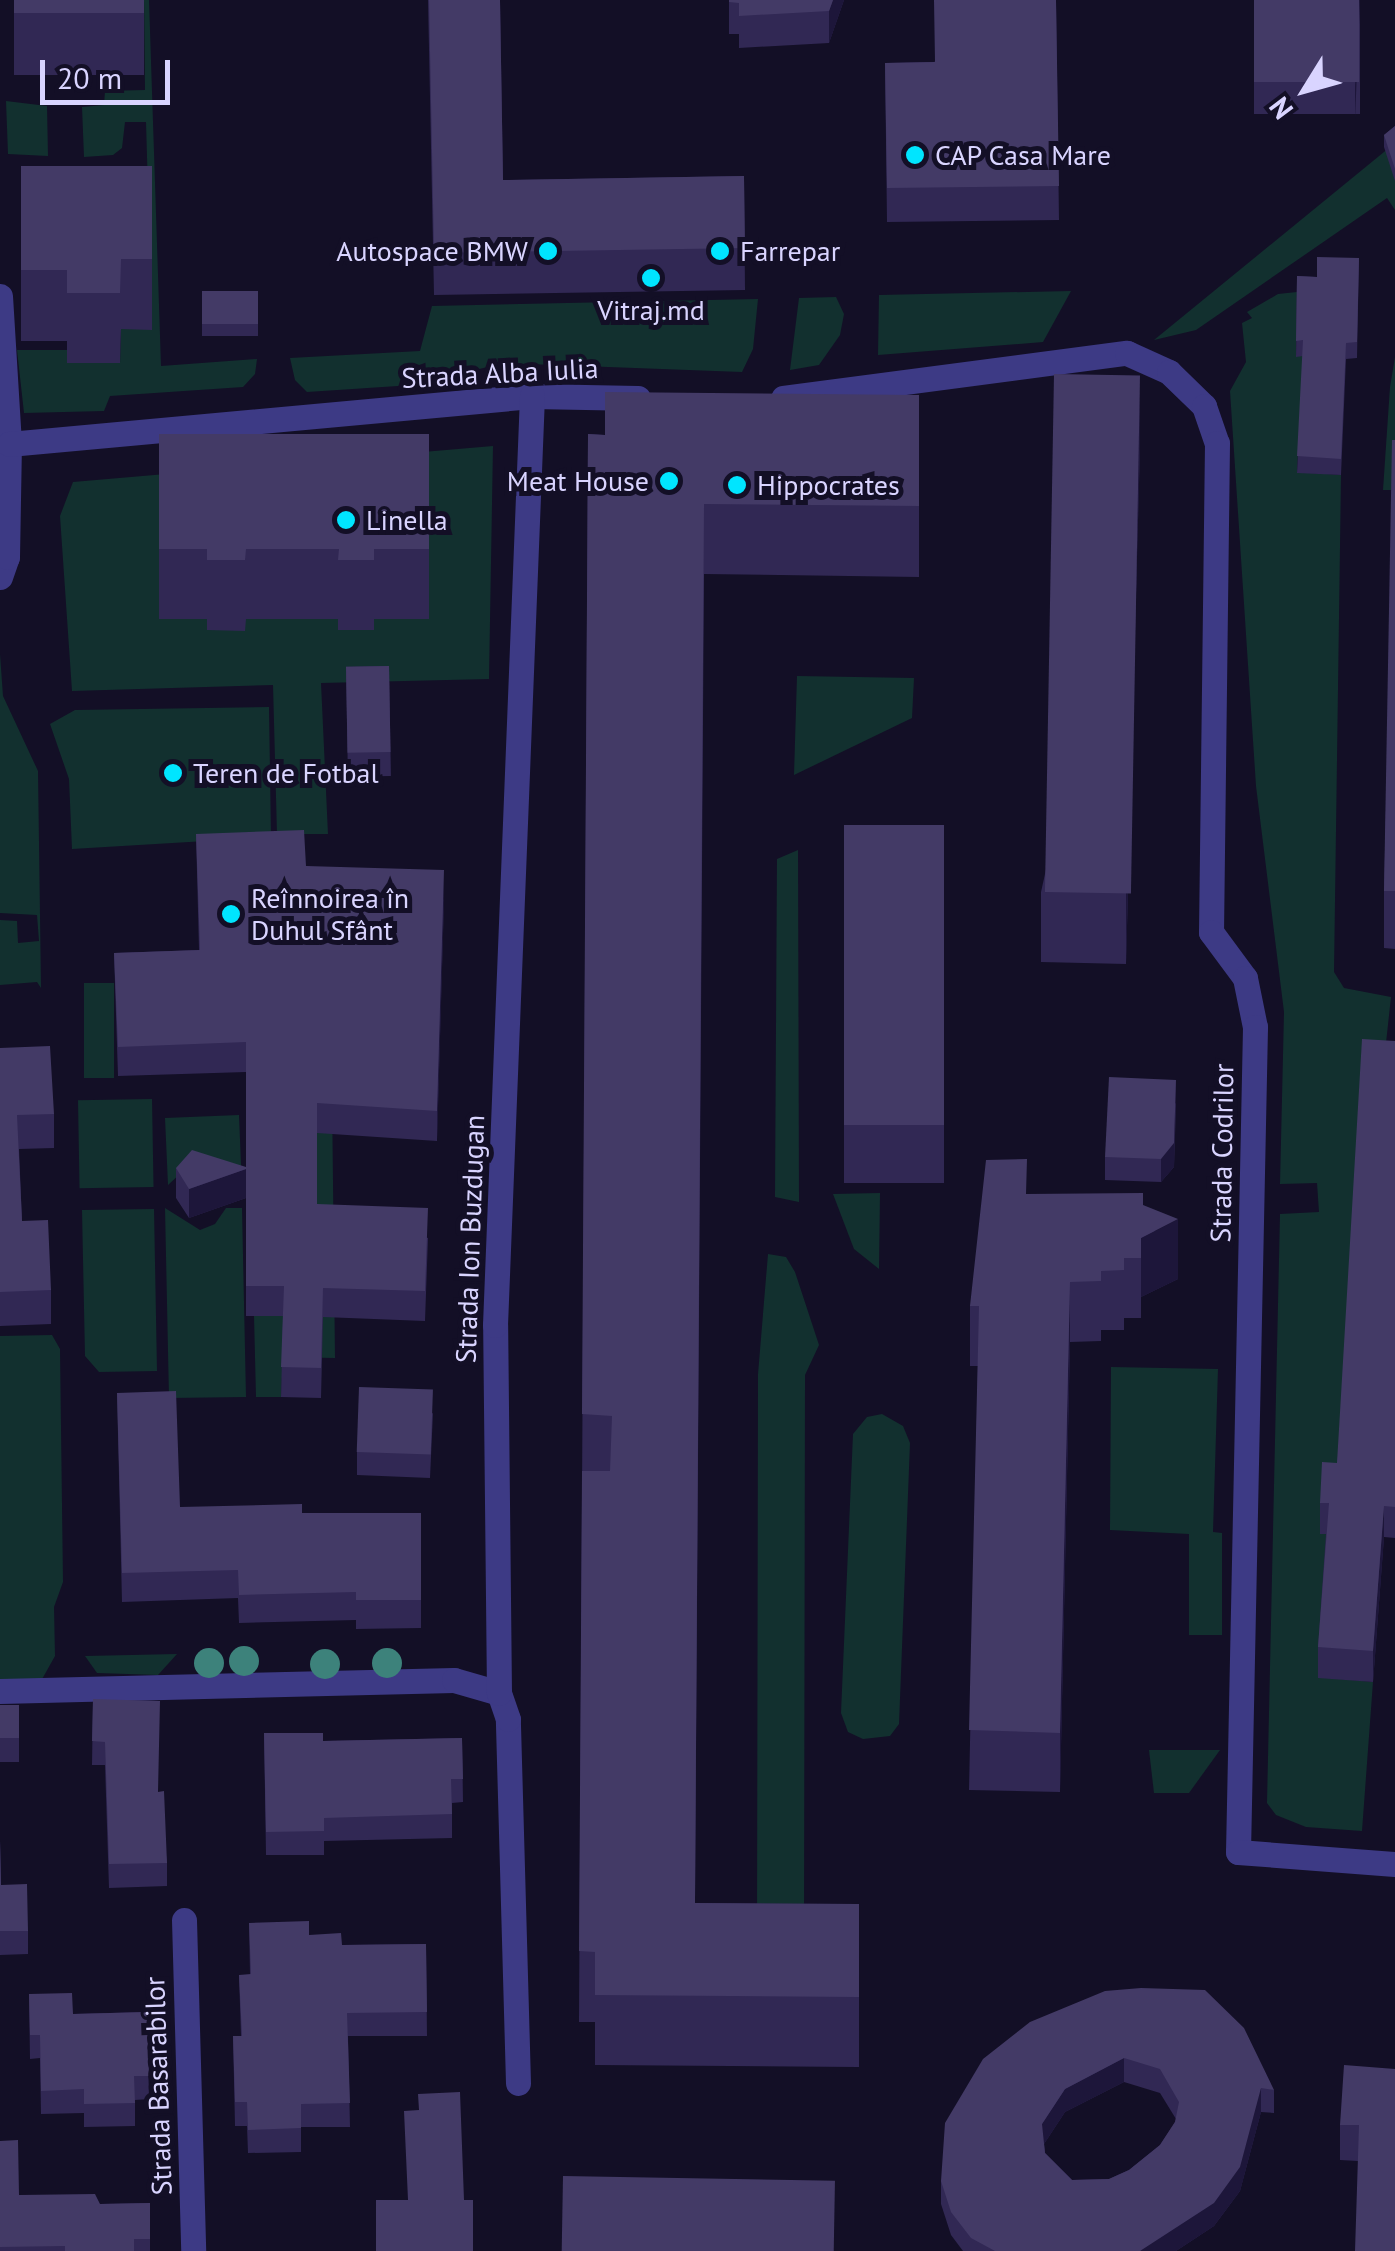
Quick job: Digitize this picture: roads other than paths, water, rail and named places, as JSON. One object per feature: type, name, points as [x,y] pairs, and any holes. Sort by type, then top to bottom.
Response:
[{"type":"street","points":[[0,296],[9,444],[8,557],[0,577]]},
{"type":"street","name":"Strada Codrilor","points":[[762,401],[1127,352],[1169,372],[1204,406],[1218,443],[1212,932],[1245,978],[1254,1027],[1238,1852],[1395,1864]]},
{"type":"street","name":"Strada Alba Iulia","points":[[9,444],[532,396],[666,398]]},
{"type":"street","name":"Strada Ion Buzdugan","points":[[518,2083],[508,1719],[499,1693],[495,1325],[532,396]]},
{"type":"street","points":[[0,1691],[454,1680],[499,1693]]},
{"type":"street","name":"Strada Basarabilor","points":[[184,1920],[193,2251]]},
{"type":"place","name":"CAP Casa Mare","points":[[915,155]]},
{"type":"place","name":"Autospace BMW","points":[[548,251]]},
{"type":"place","name":"Farrepar","points":[[720,251]]},
{"type":"place","name":"Vitraj.md","points":[[651,278]]},
{"type":"place","name":"Meat House","points":[[669,481]]},
{"type":"place","name":"Hippocrates","points":[[737,485]]},
{"type":"place","name":"Linella","points":[[346,520]]},
{"type":"place","name":"Teren de Fotbal","points":[[173,773]]},
{"type":"place","name":"Reînnoirea în Duhul Sfânt","points":[[231,914]]}]
